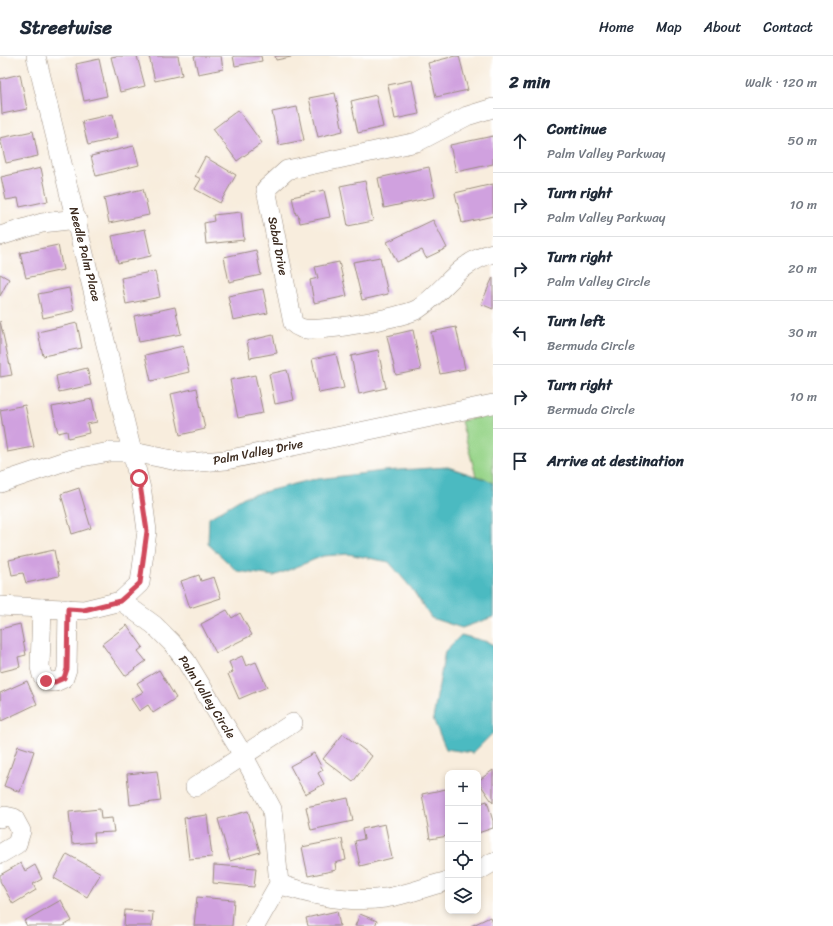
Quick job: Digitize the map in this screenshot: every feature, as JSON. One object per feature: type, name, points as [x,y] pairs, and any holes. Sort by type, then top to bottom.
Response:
[{"type":"street","name":"Needle Palm Place","points":[[36,56],[142,494],[147,531],[145,556],[140,583],[120,601]]},
{"type":"street","name":"Sabal Drive","points":[[493,108],[467,116],[417,142],[287,170],[266,189],[293,323],[302,329],[362,325],[417,309],[440,290],[459,270],[482,256],[493,253]]},
{"type":"street","points":[[0,236],[42,223],[76,219]]},
{"type":"street","name":"Palm Valley Drive","points":[[0,483],[71,459],[110,452],[133,452],[188,463],[226,460],[493,404]]},
{"type":"street","points":[[0,606],[84,610],[120,601]]},
{"type":"street","name":"Palm Valley Circle","points":[[120,601],[154,625],[172,643],[186,661],[243,755],[272,810],[279,884]]},
{"type":"street","points":[[42,608],[40,667],[42,675],[46,681],[55,682],[64,678],[67,669],[68,609]]},
{"type":"street","points":[[195,787],[293,723]]},
{"type":"street","points":[[0,818],[5,816],[14,818],[21,831],[17,844],[0,854]]},
{"type":"street","points":[[481,869],[493,862]]},
{"type":"street","points":[[255,926],[279,884],[306,894],[337,899],[385,898],[445,882]]},
{"type":"green space","points":[[493,414],[493,484],[490,481],[476,476],[461,421]]},
{"type":"water","points":[[448,467],[490,481],[493,484],[493,617],[462,628],[431,618],[412,589],[389,562],[348,554],[323,556],[274,576],[237,571],[208,544],[209,518],[244,497],[310,480],[383,471]]},
{"type":"water","points":[[461,635],[488,642],[493,645],[493,733],[473,753],[446,749],[433,719],[445,651]]},
{"type":"building","points":[[137,56],[145,86],[120,92],[111,57]]},
{"type":"building","points":[[149,56],[178,56],[182,75],[155,81]]},
{"type":"building","points":[[194,56],[221,56],[223,69],[198,74]]},
{"type":"building","points":[[233,56],[261,56],[262,61],[235,66]]},
{"type":"building","points":[[275,56],[291,56],[291,57],[276,60]]},
{"type":"building","points":[[459,56],[468,90],[436,97],[428,63]]},
{"type":"building","points":[[99,59],[107,96],[84,101],[76,64]]},
{"type":"building","points":[[20,74],[27,109],[2,114],[0,79]]},
{"type":"building","points":[[412,80],[419,114],[395,119],[388,85]]},
{"type":"building","points":[[335,93],[343,131],[318,137],[309,98]]},
{"type":"building","points":[[376,95],[383,127],[358,133],[351,101]]},
{"type":"building","points":[[297,107],[304,140],[279,145],[272,112]]},
{"type":"building","points":[[238,110],[262,143],[237,161],[213,129]]},
{"type":"building","points":[[113,114],[118,138],[88,145],[82,121]]},
{"type":"building","points":[[33,131],[38,156],[6,163],[0,138]]},
{"type":"building","points":[[493,136],[493,164],[456,172],[450,145]]},
{"type":"building","points":[[134,146],[139,165],[96,176],[91,156]]},
{"type":"building","points":[[205,157],[236,175],[220,203],[195,189],[201,179],[195,176]]},
{"type":"building","points":[[429,167],[435,197],[384,208],[378,178]]},
{"type":"building","points":[[41,168],[48,201],[20,207],[18,198],[6,200],[1,177]]},
{"type":"building","points":[[365,181],[373,221],[348,226],[340,186]]},
{"type":"building","points":[[493,184],[493,216],[462,223],[455,193]]},
{"type":"building","points":[[143,189],[149,215],[109,223],[104,198]]},
{"type":"building","points":[[324,190],[330,217],[300,223],[298,214],[296,215],[292,197]]},
{"type":"building","points":[[241,212],[244,240],[206,244],[204,223],[214,221],[213,215]]},
{"type":"building","points":[[433,220],[447,248],[426,258],[422,250],[397,262],[387,242]]},
{"type":"building","points":[[145,229],[151,256],[118,263],[112,236]]},
{"type":"building","points":[[58,245],[63,270],[26,278],[20,253]]},
{"type":"building","points":[[256,250],[261,275],[229,282],[224,257]]},
{"type":"building","points":[[380,257],[388,294],[362,300],[353,262]]},
{"type":"building","points":[[339,262],[347,296],[314,303],[310,280],[318,278],[315,267]]},
{"type":"building","points":[[155,271],[160,297],[126,304],[121,278]]},
{"type":"building","points":[[0,274],[9,279],[0,296]]},
{"type":"building","points":[[493,277],[493,309],[481,304]]},
{"type":"building","points":[[69,288],[74,311],[43,318],[38,294]]},
{"type":"building","points":[[263,289],[268,313],[233,320],[228,296]]},
{"type":"building","points":[[175,307],[181,334],[139,342],[134,316]]},
{"type":"building","points":[[0,321],[12,375],[0,377]]},
{"type":"building","points":[[77,323],[82,348],[43,356],[38,332]]},
{"type":"building","points":[[456,327],[465,369],[440,374],[431,332]]},
{"type":"building","points":[[413,330],[421,370],[396,375],[387,336]]},
{"type":"building","points":[[273,335],[277,353],[250,358],[247,341]]},
{"type":"building","points":[[183,346],[189,372],[151,381],[145,355]]},
{"type":"building","points":[[378,350],[386,388],[359,394],[351,356]]},
{"type":"building","points":[[336,354],[344,388],[319,393],[312,359]]},
{"type":"building","points":[[87,368],[91,385],[59,392],[56,376]]},
{"type":"building","points":[[287,370],[294,400],[275,404],[269,374]]},
{"type":"building","points":[[255,375],[263,413],[238,418],[230,380]]},
{"type":"building","points":[[197,388],[205,429],[180,435],[171,394]]},
{"type":"building","points":[[92,399],[97,422],[87,424],[89,433],[68,438],[67,431],[58,433],[52,407]]},
{"type":"building","points":[[25,405],[34,447],[7,452],[0,410]]},
{"type":"building","points":[[79,488],[91,528],[72,534],[61,494]]},
{"type":"building","points":[[54,550],[59,576],[26,583],[23,573],[12,575],[9,560]]},
{"type":"building","points":[[199,575],[201,581],[214,577],[221,598],[190,608],[181,581]]},
{"type":"building","points":[[227,610],[232,618],[240,613],[252,635],[216,653],[201,624]]},
{"type":"building","points":[[20,624],[26,655],[18,657],[20,667],[0,672],[0,629]]},
{"type":"building","points":[[127,625],[143,647],[138,651],[146,661],[125,676],[102,644]]},
{"type":"building","points":[[242,656],[246,666],[256,662],[267,687],[239,699],[228,674],[233,672],[229,662]]},
{"type":"building","points":[[159,670],[176,698],[153,713],[148,705],[139,711],[131,699],[143,692],[137,683]]},
{"type":"building","points":[[27,681],[37,704],[1,721],[0,693]]},
{"type":"building","points":[[343,734],[372,756],[353,782],[323,759]]},
{"type":"building","points":[[18,746],[34,751],[20,792],[4,786]]},
{"type":"building","points":[[314,753],[323,770],[318,773],[324,784],[305,794],[290,766]]},
{"type":"building","points":[[493,770],[493,803],[481,785],[481,779]]},
{"type":"building","points":[[157,771],[161,801],[130,805],[127,774]]},
{"type":"building","points":[[445,789],[445,836],[430,839],[422,794]]},
{"type":"building","points":[[348,798],[353,821],[311,830],[306,807]]},
{"type":"building","points":[[487,801],[493,821],[493,828],[481,832],[481,806],[481,803]]},
{"type":"building","points":[[100,809],[101,819],[112,818],[114,832],[94,833],[95,842],[72,844],[69,812]]},
{"type":"building","points":[[248,811],[260,852],[230,861],[218,819]]},
{"type":"building","points":[[207,815],[212,857],[189,859],[184,818]]},
{"type":"building","points":[[385,824],[392,858],[360,866],[355,841],[364,839],[362,829]]},
{"type":"building","points":[[342,839],[346,860],[335,863],[336,870],[308,876],[302,847]]},
{"type":"building","points":[[67,854],[101,873],[87,897],[54,878]]},
{"type":"building","points":[[21,863],[25,871],[35,865],[42,879],[33,884],[36,890],[13,904],[0,881],[0,875]]},
{"type":"building","points":[[214,865],[256,868],[254,887],[213,883]]},
{"type":"building","points":[[197,897],[234,900],[232,926],[194,926]]},
{"type":"building","points":[[61,900],[72,921],[63,926],[27,926],[24,921]]},
{"type":"building","points":[[125,910],[153,912],[152,926],[124,926]]},
{"type":"building","points":[[337,911],[340,926],[308,926],[306,918]]},
{"type":"building","points":[[360,914],[377,921],[375,926],[355,926]]},
{"type":"building","points":[[490,917],[493,926],[471,926]]},
{"type":"route","points":[[46,681],[55,682],[64,678],[67,669],[68,609],[84,610],[120,601],[140,583],[145,556],[147,531],[139,478]]}]
